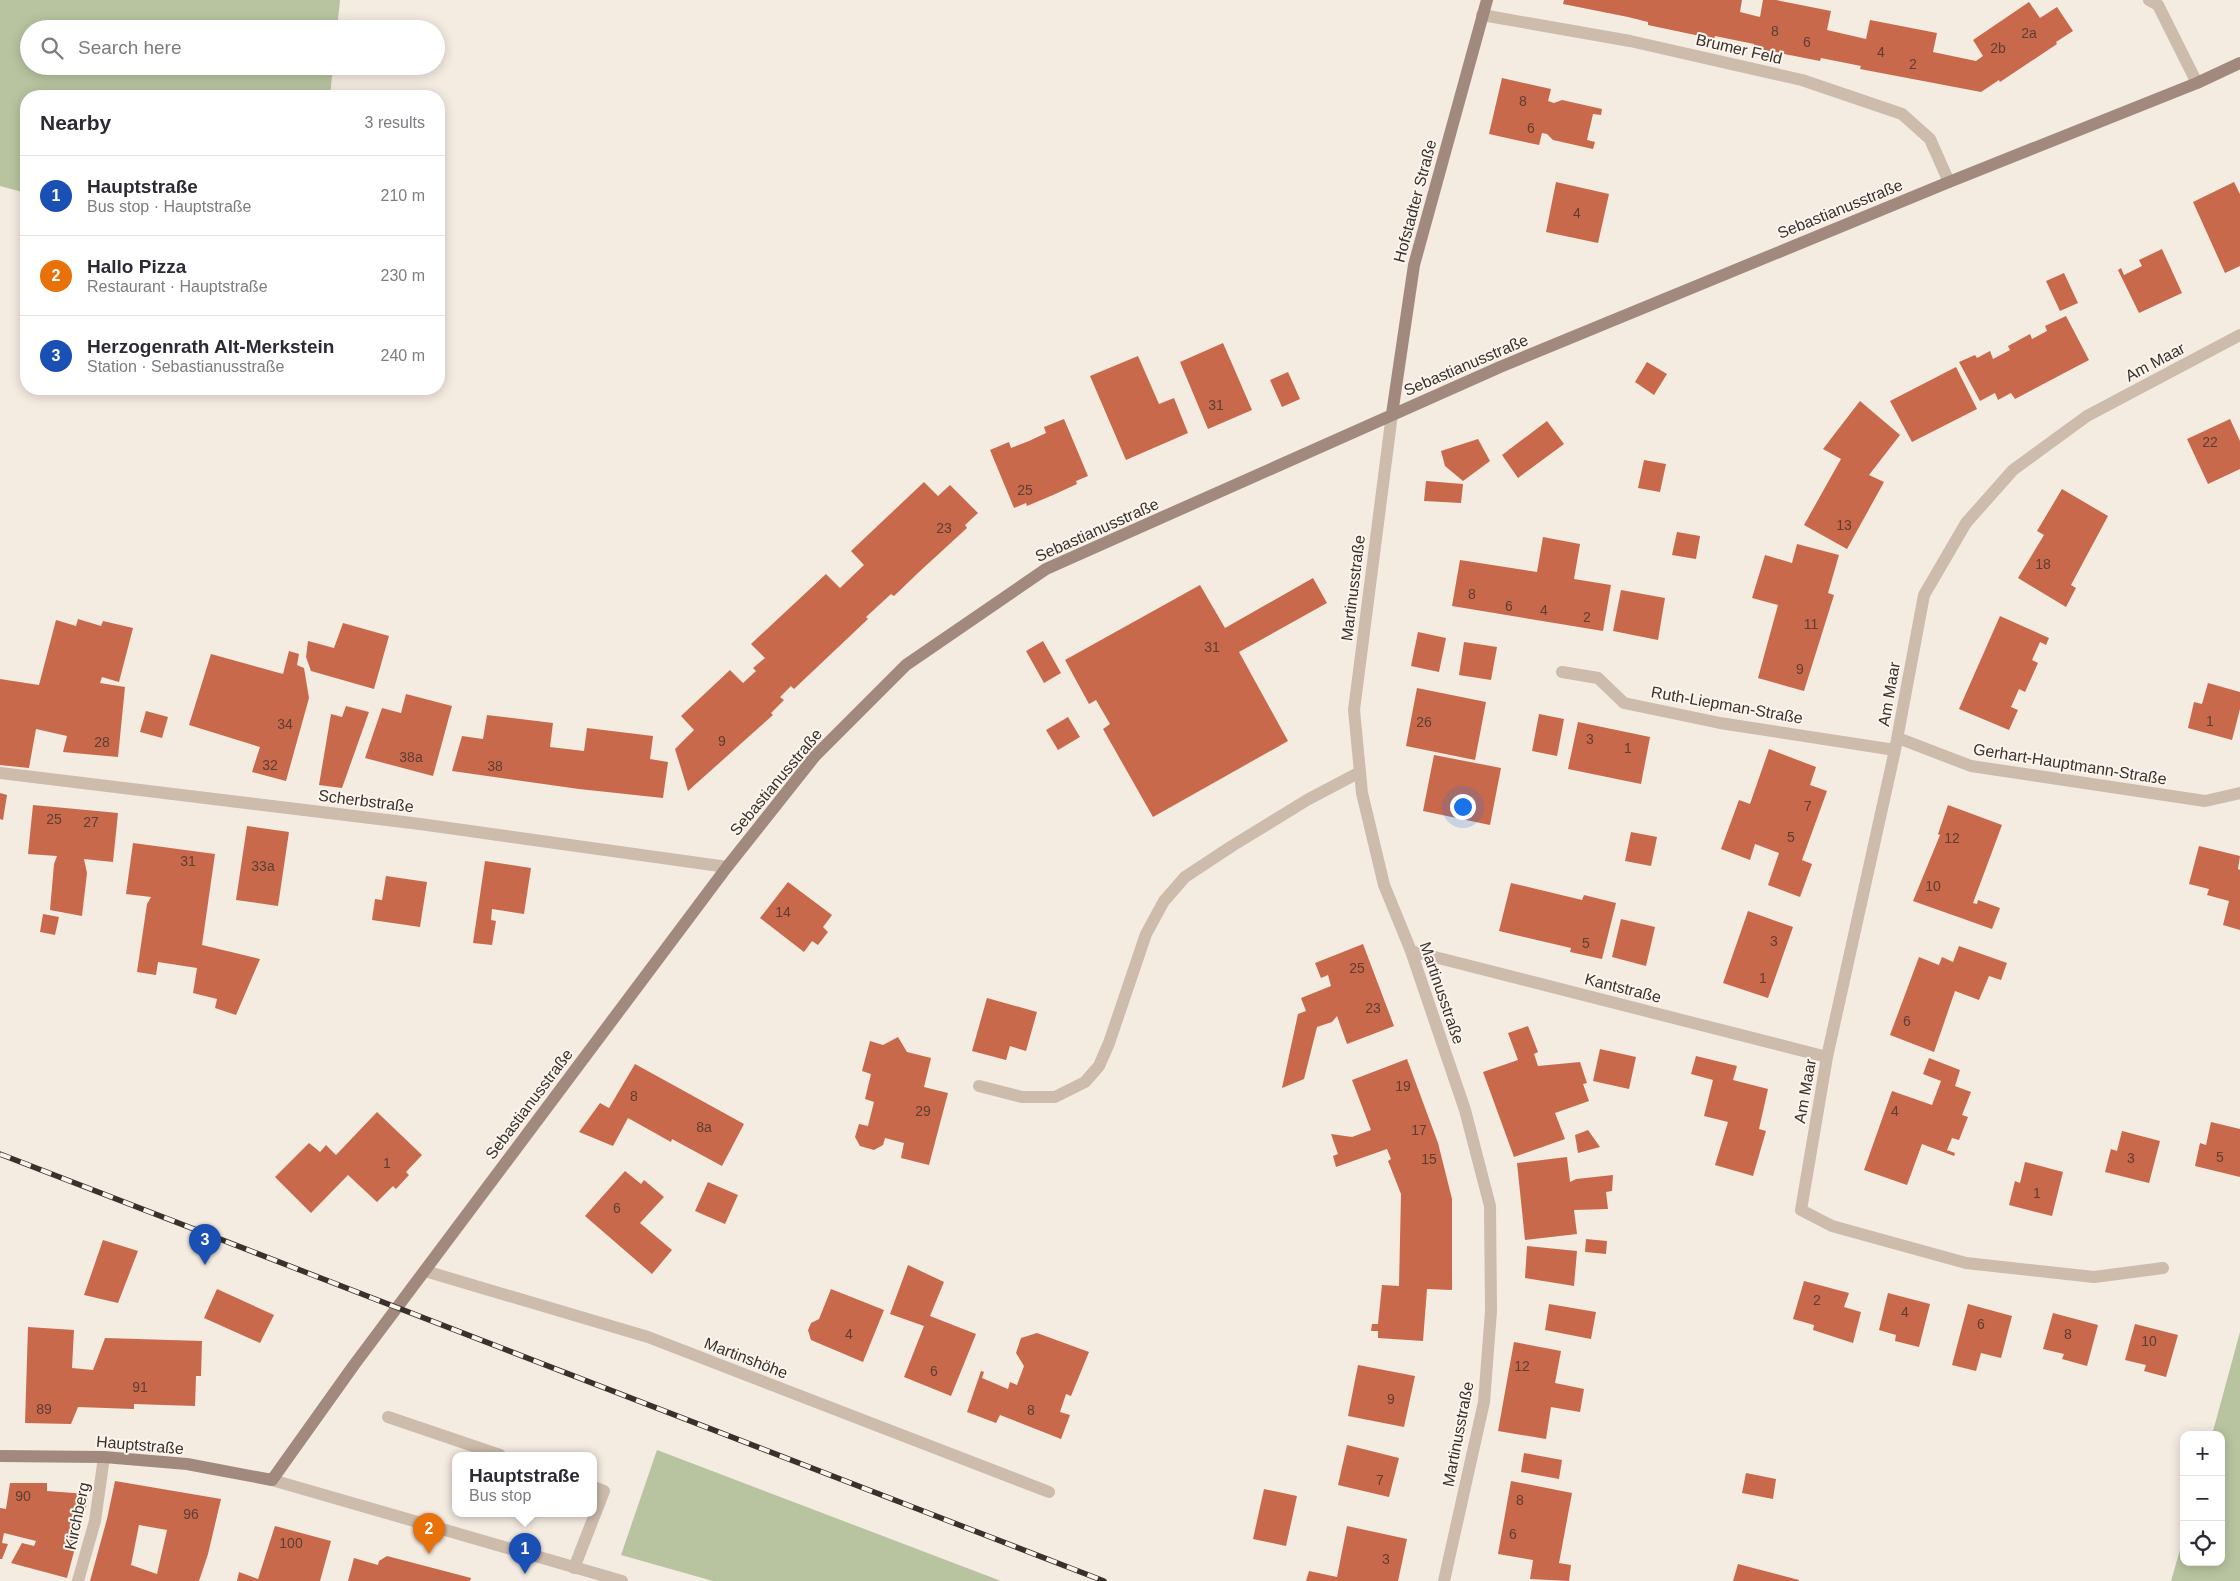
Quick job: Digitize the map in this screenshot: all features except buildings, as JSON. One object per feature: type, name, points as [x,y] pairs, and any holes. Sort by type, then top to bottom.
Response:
[{"type":"main road","name":"Hofstadter Straße","points":[[1392,414],[1414,265],[1487,0]]},
{"type":"main road","name":"Sebastianusstraße","points":[[272,1480],[726,866],[815,756],[906,666],[1046,569],[1509,363],[1949,182],[2197,83],[2240,63]]},
{"type":"main road","name":"Hauptstraße","points":[[0,1456],[104,1457],[187,1464],[272,1480]]},
{"type":"street","points":[[2149,0],[2158,4],[2197,83]]},
{"type":"street","name":"Brumer Feld","points":[[1482,15],[1630,41],[1802,80],[1902,114],[1930,140],[1949,182]]},
{"type":"street","name":"Am Maar","points":[[2163,1268],[2094,1277],[1966,1263],[1832,1226],[1801,1210],[1827,1057],[1896,744],[1924,595],[1966,523],[2013,470],[2087,416],[2240,334]]},
{"type":"street","name":"Martinusstraße","points":[[1392,414],[1354,710],[1362,793],[1384,885],[1411,952],[1465,1110],[1490,1206],[1491,1312],[1484,1402],[1444,1581]]},
{"type":"street","name":"Ruth-Liepman-Straße","points":[[1562,672],[1598,678],[1624,703],[1720,722],[1896,744]]},
{"type":"street","name":"Gerhart-Hauptmann-Straße","points":[[1896,744],[1971,766],[2205,801],[2240,793]]},
{"type":"street","name":"Scherbstraße","points":[[0,772],[381,819],[726,866]]},
{"type":"street","points":[[979,1086],[1022,1097],[1055,1097],[1085,1082],[1099,1066],[1109,1043],[1146,934],[1164,901],[1185,877],[1307,800],[1360,772]]},
{"type":"street","name":"Kantstraße","points":[[1411,952],[1827,1057]]},
{"type":"street","name":"Martinshöhe","points":[[425,1271],[648,1337],[1049,1492]]},
{"type":"street","points":[[388,1417],[491,1452]]},
{"type":"street","name":"Kirchberg","points":[[78,1581],[95,1520],[104,1457]]},
{"type":"street","name":"Hauptstraße","points":[[272,1480],[622,1581]]},
{"type":"street","points":[[597,1488],[604,1491],[597,1509]]},
{"type":"street","points":[[574,1568],[594,1517]]},
{"type":"green space","points":[[0,0],[340,0],[338,20],[20,20],[20,75],[332,75],[331,90],[20,90],[20,191],[0,186]]},
{"type":"green space","points":[[2240,1332],[2240,1581],[2171,1581],[2180,1550],[2180,1566],[2225,1566],[2225,1431],[2213,1431]]},
{"type":"green space","points":[[657,1450],[1001,1581],[713,1581],[621,1555]]},
{"type":"railway","points":[[0,1154],[1104,1581]]},
{"type":"place","name":"Herzogenrath Alt-Merkstein","points":[[205,1265]]},
{"type":"place","name":"Hallo Pizza","points":[[429,1554]]},
{"type":"place","name":"Hauptstraße","points":[[525,1574]]}]
